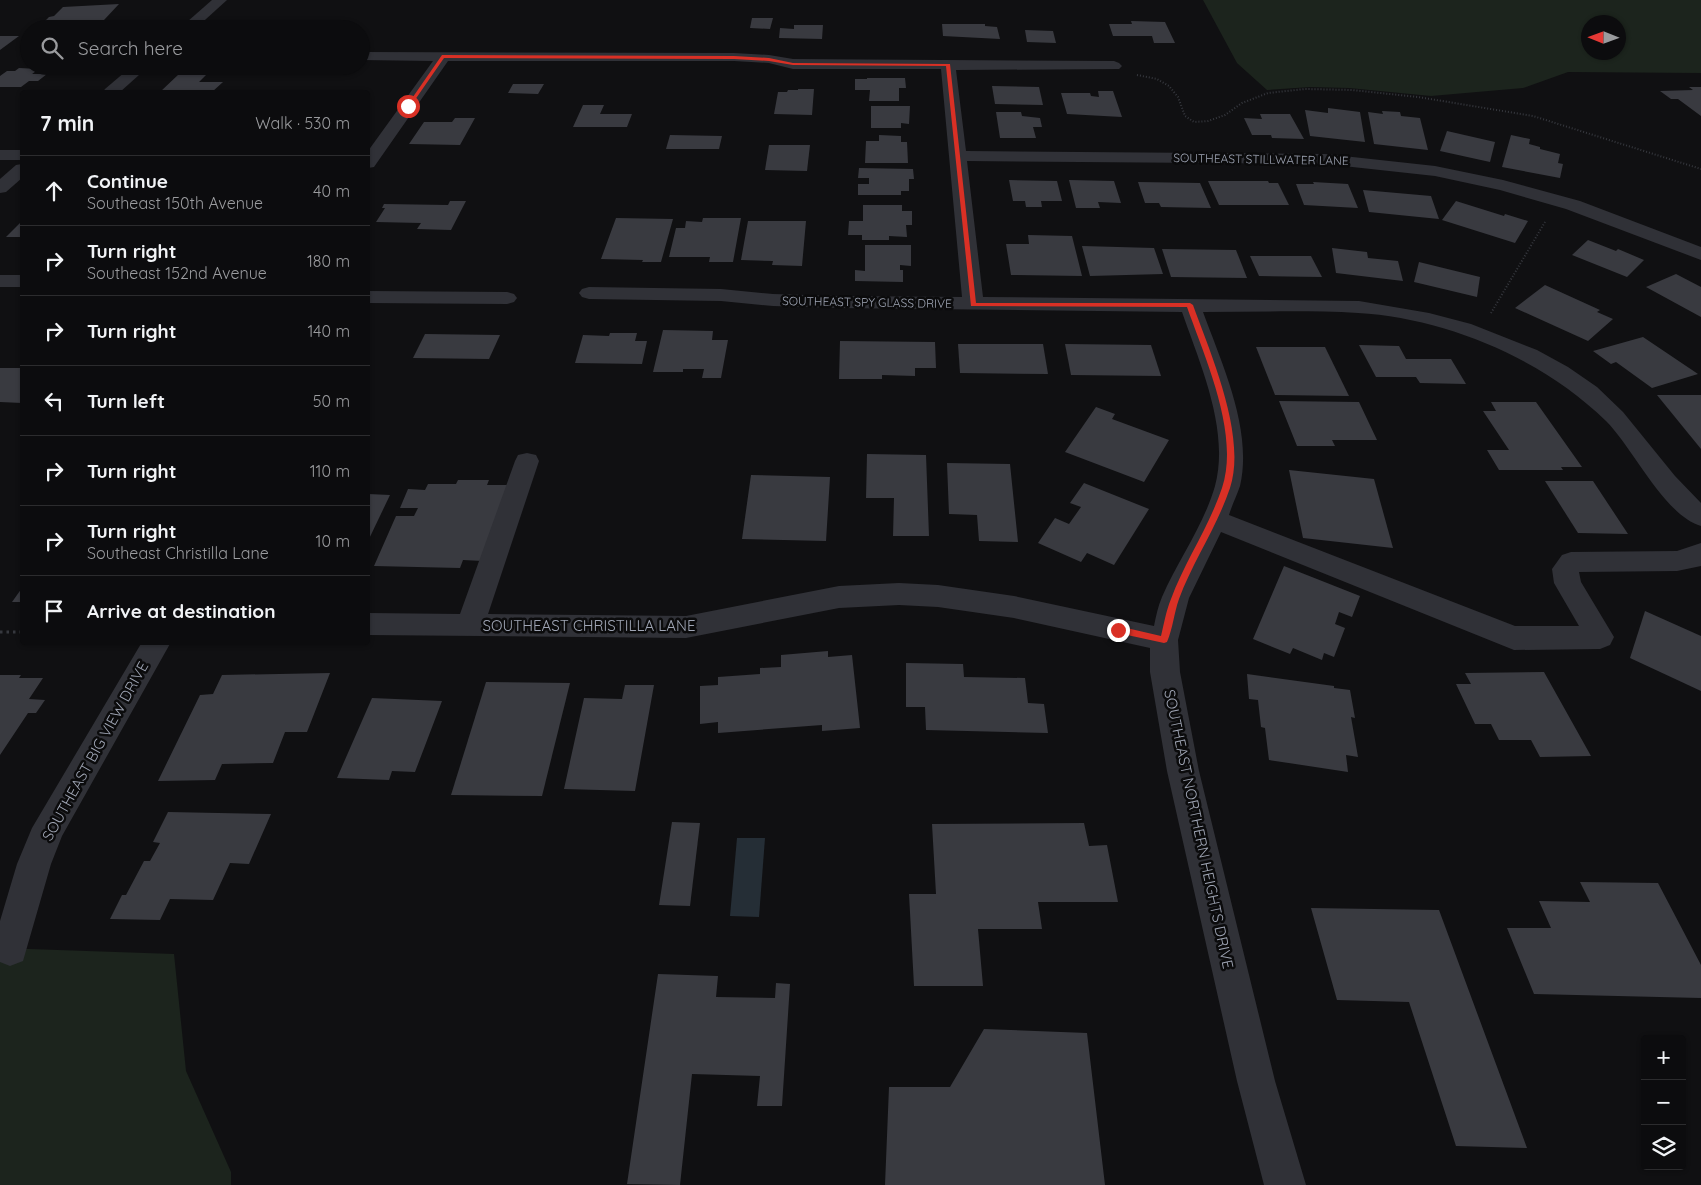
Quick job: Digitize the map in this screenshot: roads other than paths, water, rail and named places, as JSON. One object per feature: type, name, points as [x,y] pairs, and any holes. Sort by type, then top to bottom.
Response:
[{"type":"street","points":[[197,20],[220,0]]},
{"type":"street","points":[[370,56],[734,57],[769,59],[793,64],[1114,66]]},
{"type":"street","points":[[370,160],[442,57]]},
{"type":"street","points":[[948,65],[973,304]]},
{"type":"street","points":[[113,90],[131,75]]},
{"type":"street","points":[[0,155],[20,155]]},
{"type":"street","name":"SOUTHEAST STILLWATER LANE","points":[[958,156],[1325,159],[1435,171],[1503,185],[1558,201],[1701,254]]},
{"type":"street","points":[[0,188],[20,171]]},
{"type":"street","points":[[0,281],[20,282]]},
{"type":"street","name":"SOUTHEAST SPY GLASS DRIVE","points":[[589,293],[721,294],[805,302],[1359,307],[1428,318],[1479,333],[1536,358],[1570,379],[1595,398],[1616,418],[1682,502],[1701,517]]},
{"type":"street","points":[[370,297],[507,298]]},
{"type":"street","name":"SOUTHEAST NORTHERN HEIGHTS DRIVE","points":[[1190,305],[1216,379],[1228,425],[1231,456],[1227,486],[1214,519],[1175,598],[1164,640],[1165,672],[1183,771],[1256,1082],[1285,1185]]},
{"type":"street","points":[[470,625],[527,461]]},
{"type":"street","points":[[1214,519],[1514,638],[1600,637],[1568,582],[1565,569],[1571,562],[1677,561],[1693,558],[1701,553]]},
{"type":"street","name":"SOUTHEAST CHRISTILLA LANE","points":[[370,624],[686,627],[714,624],[816,602],[860,595],[903,594],[954,596],[1014,607],[1164,640]]},
{"type":"street","name":"SOUTHEAST BIG VIEW DRIVE","points":[[10,948],[34,864],[49,828],[155,645]]}]
